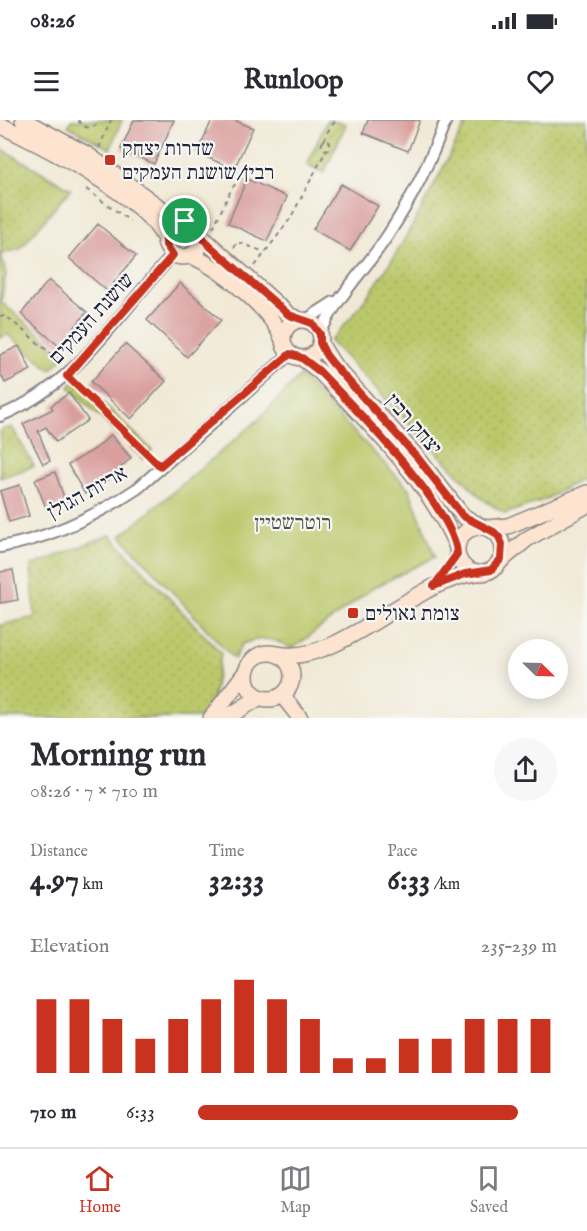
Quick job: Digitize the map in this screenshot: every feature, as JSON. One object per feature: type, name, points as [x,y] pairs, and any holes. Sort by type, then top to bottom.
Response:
[{"type":"main road","points":[[23,120],[88,155],[165,211],[196,226],[289,315],[312,323],[320,339],[315,353],[296,356],[283,345],[282,338],[272,319],[229,279],[192,256]]},
{"type":"main road","points":[[0,125],[80,167],[153,220],[173,255],[179,258],[192,256],[199,250],[206,234]]},
{"type":"main road","points":[[165,239],[169,227],[185,221]]},
{"type":"main road","points":[[282,338],[287,326],[303,320]]},
{"type":"main road","name":"יצחק רבין","points":[[320,339],[333,364],[417,457],[463,516],[485,528]]},
{"type":"main road","name":"יצחק רבין","points":[[296,356],[319,371],[406,467],[449,527],[457,551]]},
{"type":"main road","points":[[434,586],[457,551],[463,535],[474,528],[508,526],[587,492]]},
{"type":"main road","points":[[245,673],[248,687],[260,697],[270,699],[282,695],[308,663],[329,646],[434,586],[458,576],[491,570],[527,539],[587,505]]},
{"type":"main road","points":[[485,528],[499,537],[502,544],[498,563]]},
{"type":"main road","points":[[457,551],[464,567],[477,573]]},
{"type":"main road","points":[[211,718],[257,655],[272,652],[288,656],[329,646]]},
{"type":"main road","points":[[278,654],[289,664],[291,682]]},
{"type":"main road","points":[[282,695],[300,718]]},
{"type":"main road","points":[[226,718],[260,697]]},
{"type":"street","points":[[320,339],[341,297],[387,236],[404,208],[446,120]]},
{"type":"street","name":"שושנת העמקים","points":[[0,416],[39,397],[69,374],[173,255]]},
{"type":"street","points":[[303,320],[341,297]]},
{"type":"street","name":"אריות הגולן","points":[[0,547],[49,535],[82,521],[138,488],[160,466],[296,356]]},
{"type":"path","points":[[78,120],[82,126],[90,128],[96,126],[100,120]]},
{"type":"path","points":[[98,149],[111,120]]},
{"type":"path","points":[[327,149],[322,146],[326,134],[336,120]]},
{"type":"path","points":[[253,268],[290,219],[330,143],[324,141]]},
{"type":"path","points":[[206,234],[232,188],[250,167]]},
{"type":"path","points":[[232,250],[237,242],[265,252]]},
{"type":"path","points":[[0,316],[6,316],[69,374],[160,466]]},
{"type":"green space","points":[[71,120],[122,120],[110,149],[68,126]]},
{"type":"green space","points":[[327,120],[346,124],[324,173],[307,165]]},
{"type":"green space","points":[[468,120],[587,120],[587,476],[546,499],[505,514],[481,498],[330,341],[352,317],[390,264]]},
{"type":"green space","points":[[0,148],[71,189],[20,249],[1,254]]},
{"type":"green space","points":[[0,251],[6,274],[1,302],[65,355],[51,370],[7,334],[0,338]]},
{"type":"green space","name":"רוטרשטיין","points":[[300,376],[409,489],[435,557],[373,588],[292,649],[274,640],[256,640],[242,644],[234,659],[121,536],[257,421]]},
{"type":"green space","points":[[77,378],[152,450],[143,459],[69,387]]},
{"type":"green space","points":[[12,427],[34,466],[0,478],[0,430]]},
{"type":"green space","points":[[110,535],[221,653],[211,708],[199,718],[0,718],[0,625],[35,617],[31,566]]},
{"type":"building","points":[[134,120],[174,120],[154,164],[121,149]]},
{"type":"building","points":[[212,120],[234,120],[253,128],[234,169],[197,153]]},
{"type":"building","points":[[368,120],[420,120],[408,151],[363,133]]},
{"type":"building","points":[[247,179],[287,197],[267,241],[228,223]]},
{"type":"building","points":[[341,184],[378,206],[350,251],[313,229]]},
{"type":"building","points":[[98,224],[136,256],[107,291],[69,258]]},
{"type":"building","points":[[49,280],[87,312],[59,346],[21,314]]},
{"type":"building","points":[[180,283],[221,320],[187,357],[147,320]]},
{"type":"building","points":[[125,344],[166,381],[131,419],[91,382]]},
{"type":"building","points":[[19,346],[31,370],[5,383],[0,372],[0,355]]},
{"type":"building","points":[[69,393],[88,420],[56,442],[46,427],[38,431],[50,461],[43,464],[23,424],[53,409],[51,406]]},
{"type":"building","points":[[111,435],[131,458],[104,483],[85,494],[68,465],[95,449]]},
{"type":"building","points":[[55,472],[66,503],[47,510],[35,480]]},
{"type":"building","points":[[20,485],[29,516],[9,522],[0,491]]},
{"type":"building","points":[[13,570],[18,600],[0,603],[0,572]]},
{"type":"place","name":"שדרות יצחק רבין/שושנת העמקים","points":[[110,160]]},
{"type":"place","name":"צומת גאולים","points":[[353,613]]},
{"type":"route","points":[[185,221],[196,226],[211,247],[239,268],[289,315],[306,320],[318,328],[320,343],[326,355],[417,457],[463,516],[472,523],[488,528],[499,537],[503,552],[497,565],[491,570],[465,574],[434,586],[450,567],[457,554],[457,547],[449,527],[406,467],[319,371],[302,358],[290,354],[160,466],[67,376],[173,255],[166,245],[166,233],[175,223],[185,221]]}]
